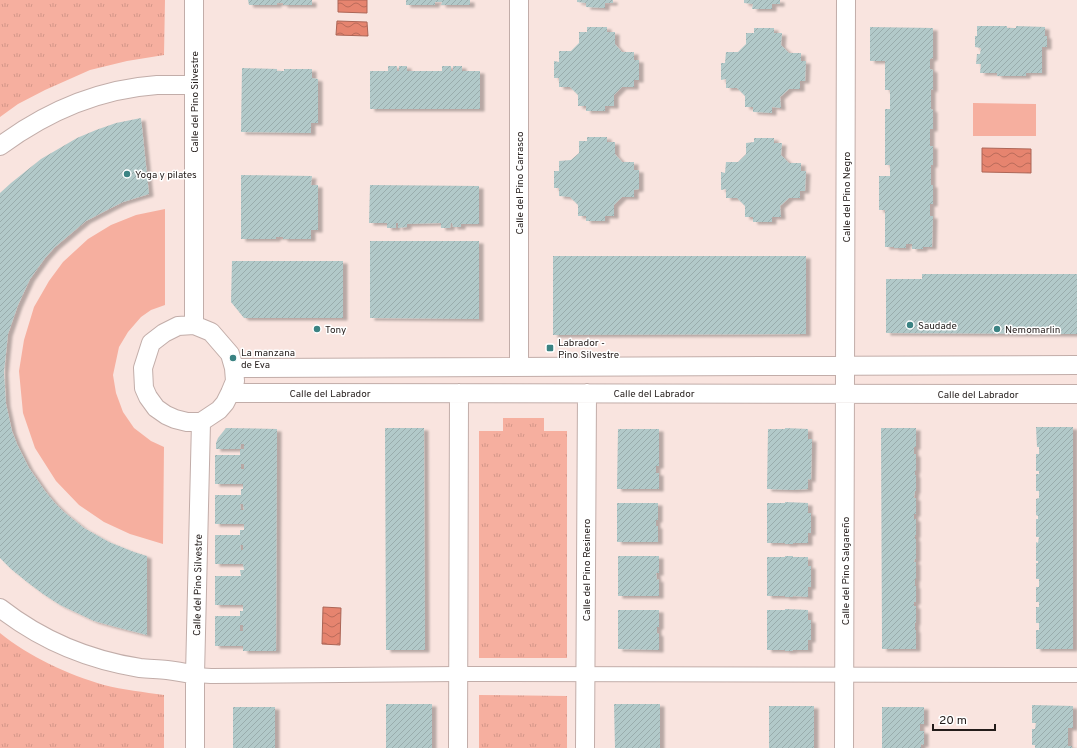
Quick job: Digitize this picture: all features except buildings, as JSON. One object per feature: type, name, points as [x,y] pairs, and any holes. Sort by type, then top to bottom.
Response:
[{"type":"street","name":"Calle del Pino Silvestre","points":[[194,0],[194,325]]},
{"type":"street","name":"Calle del Pino Carrasco","points":[[519,0],[519,366]]},
{"type":"street","name":"Calle del Pino Negro","points":[[845,393],[846,0]]},
{"type":"street","points":[[0,146],[37,122],[61,109],[87,100],[113,92],[140,87],[158,85],[194,85]]},
{"type":"street","points":[[194,325],[211,332],[230,354],[234,368],[235,381],[225,402],[219,410],[201,422],[187,422],[166,415],[156,408],[148,397],[144,388],[143,368],[151,343],[164,333],[178,326],[194,325]]},
{"type":"street","points":[[234,368],[1077,365]]},
{"type":"street","points":[[458,748],[460,392]]},
{"type":"street","name":"Calle del Labrador","points":[[230,393],[460,392],[1077,394]]},
{"type":"street","name":"Calle del Pino Resinero","points":[[585,748],[587,393]]},
{"type":"street","name":"Calle del Pino Salgareño","points":[[844,748],[845,393]]},
{"type":"street","name":"Calle del Pino Silvestre","points":[[195,748],[195,675],[201,422]]},
{"type":"street","points":[[0,608],[15,620],[38,634],[88,656],[141,668],[168,670],[195,675],[1077,675]]},
{"type":"green space","points":[[0,0],[165,0],[164,55],[127,61],[90,70],[18,104],[0,117]]},
{"type":"green space","points":[[973,103],[1036,104],[1036,136],[973,136]]},
{"type":"green space","points":[[165,209],[165,305],[151,310],[141,317],[128,332],[119,347],[113,375],[116,393],[123,412],[134,428],[151,441],[164,447],[163,544],[130,534],[104,522],[79,505],[56,481],[35,448],[23,413],[19,371],[24,340],[34,307],[49,281],[63,262],[88,239],[111,225],[136,215]]},
{"type":"green space","points":[[503,418],[544,418],[544,431],[567,431],[567,658],[479,658],[479,431],[503,431]]},
{"type":"green space","points":[[0,633],[36,657],[77,676],[111,687],[164,695],[164,748],[0,748]]},
{"type":"green space","points":[[479,695],[567,696],[567,748],[479,748]]},
{"type":"water","points":[[338,0],[367,0],[367,13],[338,12]]},
{"type":"water","points":[[337,21],[367,22],[368,36],[336,35]]},
{"type":"water","points":[[982,148],[1031,149],[1031,173],[982,172]]},
{"type":"water","points":[[323,607],[341,608],[340,645],[322,644]]},
{"type":"place","name":"Yoga y pilates","points":[[127,174]]},
{"type":"place","name":"Saudade","points":[[910,325]]},
{"type":"place","name":"Tony","points":[[317,329]]},
{"type":"place","name":"Nemomarlin","points":[[997,329]]},
{"type":"place","name":"Labrador - Pino Silvestre","points":[[550,348]]},
{"type":"place","name":"La manzana de Eva","points":[[233,358]]}]
